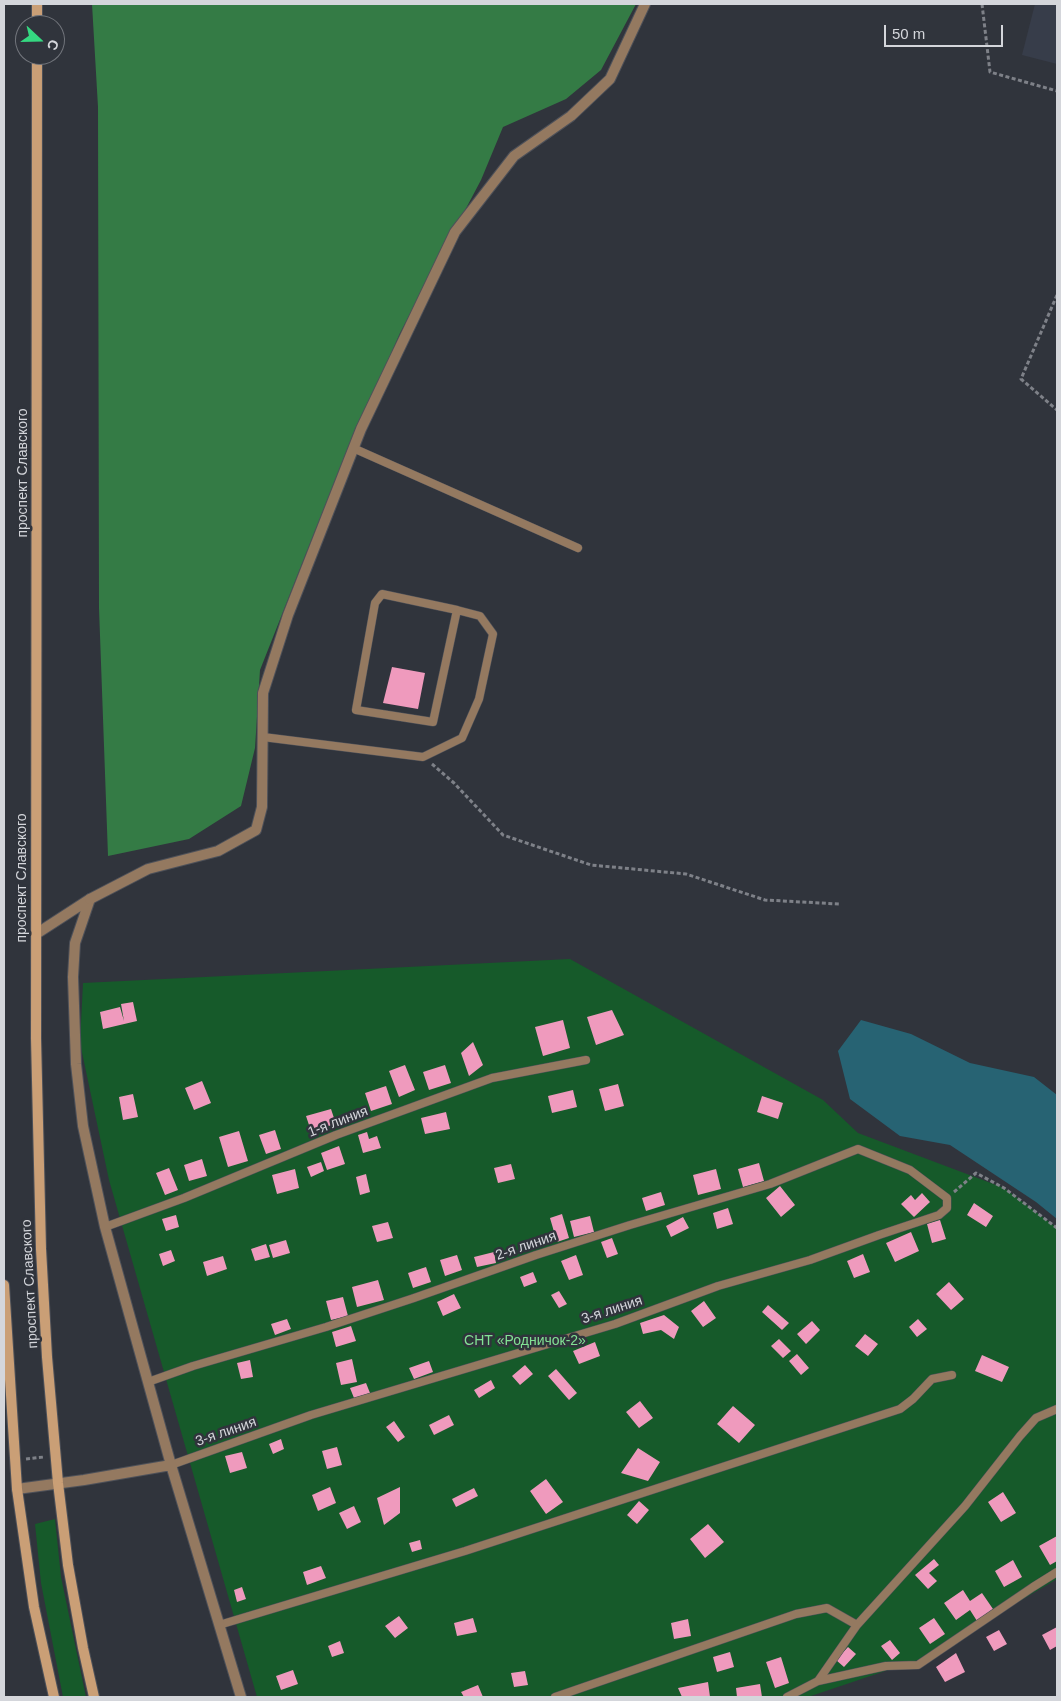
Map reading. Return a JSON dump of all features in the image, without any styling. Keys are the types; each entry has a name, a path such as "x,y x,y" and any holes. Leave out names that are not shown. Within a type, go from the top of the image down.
{"main road":[{"name":"проспект Славского","path":"37,65 36,1038 41,1249 58,1483 68,1565 94,1697"},
{"name":"проспект Славского","path":"4,1285 17,1489 34,1607 54,1697"}],"street":[{"path":"36,934 90,899 148,869 218,851 256,830 262,808 263,693 288,616 361,429 455,232 514,156 571,116 610,78 645,4"},
{"path":"90,899 75,943 73,977 76,1064 83,1126 105,1227 171,1465 241,1697"},
{"path":"17,1489 171,1465"}],"lane":[{"path":"353,448 578,548"},
{"path":"263,737 423,757 462,738 480,699 493,634 480,616 457,610 382,594 375,603 356,710 433,722 457,610"},
{"name":"1-я линия","path":"105,1227 184,1198 336,1135 492,1078 586,1060"},
{"name":"2-я линия","path":"148,1382 193,1366 326,1327 545,1252 770,1184 858,1149 910,1170 947,1198"},
{"name":"3-я линия","path":"171,1465 311,1415 615,1324 718,1286 810,1260 879,1234 938,1215 947,1208 947,1198"},
{"path":"219,1625 483,1545 900,1409 913,1399 932,1379 952,1375"},
{"path":"818,1681 857,1625 965,1506 1020,1436 1036,1418 1057,1408"},
{"path":"787,1697 818,1681 886,1666 918,1666 1057,1572"},
{"path":"555,1697 796,1614 827,1608 857,1625"}],"path":[{"path":"982,4 990,72 1057,91"},
{"path":"1057,295 1021,379 1057,410"},
{"path":"423,757 454,783 503,835 591,865 686,874 764,900 839,904"},
{"path":"947,1198 976,1173 1004,1188 1057,1228"},
{"path":"15,1461 56,1455"}],"shaded area":[{"path":"1035,4 1057,4 1057,64 1022,55"}],"green space":[{"path":"92,4 636,4 601,70 566,99 503,127 481,180 400,333 315,531 260,670 255,748 241,806 189,839 108,856 99,608 98,107"},
{"name":"СНТ «Родничок-2»","path":"570,959 823,1100 858,1133 1004,1188 1057,1228 1057,1579 924,1658 808,1697 257,1697 109,1180 80,1043 83,983"},
{"path":"55,1519 61,1577 86,1697 63,1697 41,1583 35,1524"}],"water":[{"path":"861,1020 911,1034 970,1063 1034,1077 1057,1095 1057,1219 1036,1202 950,1145 900,1136 850,1099 838,1051"}],"building":[{"path":"392,667 425,673 418,709 383,703"},
{"path":"133,1002 137,1021 103,1029 100,1012 120,1007 124,1021 121,1004"},
{"path":"612,1010 624,1035 596,1045 587,1017"},
{"path":"563,1020 570,1048 543,1056 535,1027"},
{"path":"473,1042 483,1065 469,1076 461,1053"},
{"path":"405,1065 415,1090 399,1097 389,1071"},
{"path":"445,1065 451,1083 429,1090 423,1072"},
{"path":"202,1081 211,1103 194,1110 185,1088"},
{"path":"618,1084 624,1106 605,1111 599,1089"},
{"path":"386,1086 392,1104 371,1111 365,1093"},
{"path":"573,1090 577,1107 552,1113 548,1096"},
{"path":"133,1094 138,1117 123,1120 119,1097"},
{"path":"762,1096 783,1103 778,1119 757,1112"},
{"path":"331,1109 336,1124 311,1131 306,1116"},
{"path":"446,1112 450,1129 425,1134 421,1118"},
{"path":"275,1130 281,1149 266,1154 259,1135"},
{"path":"239,1131 248,1161 228,1167 219,1137"},
{"path":"367,1132 369,1139 377,1136 381,1148 363,1153 358,1135"},
{"path":"339,1146 345,1164 327,1170 321,1153"},
{"path":"202,1159 207,1176 189,1181 184,1165"},
{"path":"321,1162 324,1171 311,1177 307,1167"},
{"path":"759,1163 764,1181 743,1187 738,1169"},
{"path":"511,1164 515,1179 498,1183 494,1168"},
{"path":"169,1168 178,1190 165,1195 156,1173"},
{"path":"295,1169 299,1188 277,1194 272,1175"},
{"path":"716,1169 721,1189 698,1195 693,1175"},
{"path":"366,1174 370,1192 360,1195 356,1177"},
{"path":"780,1186 795,1205 781,1217 766,1198"},
{"path":"661,1192 665,1205 646,1211 642,1198"},
{"path":"922,1193 930,1202 914,1217 901,1204 911,1195 915,1200"},
{"path":"974,1203 993,1216 986,1227 967,1215"},
{"path":"728,1208 733,1224 717,1229 713,1213"},
{"path":"562,1214 569,1238 557,1242 550,1218"},
{"path":"176,1215 179,1227 166,1231 162,1219"},
{"path":"590,1216 594,1232 574,1237 570,1221"},
{"path":"683,1217 689,1228 671,1237 666,1226"},
{"path":"940,1220 946,1239 932,1243 927,1224"},
{"path":"388,1222 393,1238 377,1242 372,1226"},
{"path":"911,1232 919,1251 895,1262 886,1243"},
{"path":"612,1238 618,1254 607,1258 601,1242"},
{"path":"286,1240 290,1253 273,1258 269,1245"},
{"path":"266,1244 270,1257 255,1261 251,1249"},
{"path":"171,1250 175,1261 163,1266 159,1254"},
{"path":"494,1252 496,1263 477,1267 474,1257"},
{"path":"863,1254 870,1272 854,1278 847,1261"},
{"path":"457,1255 462,1270 445,1276 440,1260"},
{"path":"576,1255 583,1275 569,1280 561,1261"},
{"path":"223,1256 227,1269 207,1276 203,1262"},
{"path":"426,1267 431,1282 413,1288 408,1273"},
{"path":"533,1272 537,1282 524,1287 520,1277"},
{"path":"378,1280 384,1300 357,1307 352,1287"},
{"path":"949,1282 964,1299 951,1310 936,1294"},
{"path":"559,1291 567,1304 559,1308 551,1295"},
{"path":"454,1294 461,1308 443,1316 437,1302"},
{"path":"343,1297 348,1316 331,1320 326,1301"},
{"path":"704,1301 716,1318 703,1327 691,1311"},
{"path":"768,1305 789,1323 782,1330 762,1312"},
{"path":"664,1315 679,1327 674,1339 661,1330 643,1334 640,1323"},
{"path":"287,1319 291,1329 275,1335 271,1324"},
{"path":"918,1319 927,1329 917,1337 909,1327"},
{"path":"812,1321 820,1330 806,1344 797,1334"},
{"path":"351,1326 356,1341 336,1347 332,1332"},
{"path":"865,1334 878,1344 868,1356 855,1346"},
{"path":"779,1339 791,1351 783,1358 771,1346"},
{"path":"595,1342 600,1356 579,1364 573,1351"},
{"path":"797,1354 809,1368 801,1375 789,1361"},
{"path":"982,1355 1009,1367 1002,1382 975,1371"},
{"path":"352,1359 357,1382 341,1385 336,1363"},
{"path":"250,1360 253,1377 241,1379 237,1363"},
{"path":"429,1361 433,1372 414,1379 409,1368"},
{"path":"525,1365 533,1374 520,1385 512,1376"},
{"path":"556,1369 577,1393 569,1400 548,1376"},
{"path":"491,1380 495,1388 479,1398 474,1390"},
{"path":"366,1383 370,1393 354,1398 350,1388"},
{"path":"640,1401 653,1418 639,1428 626,1412"},
{"path":"733,1406 755,1425 739,1443 717,1424"},
{"path":"449,1415 454,1425 434,1435 429,1425"},
{"path":"394,1421 405,1437 398,1442 386,1427"},
{"path":"281,1439 284,1449 273,1454 269,1444"},
{"path":"337,1447 342,1465 327,1469 322,1451"},
{"path":"638,1448 660,1462 648,1481 621,1473"},
{"path":"242,1452 247,1468 230,1473 225,1456"},
{"path":"546,1479 563,1502 546,1514 530,1491"},
{"path":"330,1487 336,1503 318,1511 312,1495"},
{"path":"400,1487 400,1513 384,1525 377,1498"},
{"path":"474,1488 478,1496 456,1507 452,1499"},
{"path":"1003,1492 1016,1513 1001,1522 988,1502"},
{"path":"639,1501 649,1510 637,1524 627,1515"},
{"path":"354,1506 361,1522 347,1529 339,1513"},
{"path":"708,1524 724,1542 705,1558 690,1539"},
{"path":"1057,1536 1057,1561 1050,1565 1039,1546"},
{"path":"420,1540 422,1549 412,1552 409,1543"},
{"path":"934,1559 939,1565 929,1573 937,1581 928,1589 915,1575"},
{"path":"1013,1560 1022,1577 1004,1587 995,1571"},
{"path":"321,1566 326,1578 307,1585 303,1572"},
{"path":"242,1587 246,1599 237,1602 234,1590"},
{"path":"963,1590 970,1601 982,1593 993,1609 977,1621 970,1610 956,1620 944,1603"},
{"path":"399,1616 408,1628 395,1638 385,1626"},
{"path":"473,1618 477,1632 457,1636 454,1623"},
{"path":"934,1618 945,1634 930,1644 919,1628"},
{"path":"688,1619 691,1636 674,1639 671,1623"},
{"path":"1057,1627 1057,1646 1050,1650 1042,1635"},
{"path":"999,1630 1007,1644 994,1651 986,1637"},
{"path":"890,1640 900,1653 892,1660 881,1646"},
{"path":"340,1641 344,1653 332,1657 328,1646"},
{"path":"848,1647 856,1654 844,1667 836,1660"},
{"path":"730,1652 734,1667 717,1672 713,1657"},
{"path":"956,1653 965,1672 945,1682 936,1667"},
{"path":"781,1657 789,1683 775,1688 766,1662"},
{"path":"293,1670 298,1684 281,1690 276,1676"},
{"path":"525,1671 528,1685 514,1687 511,1673"},
{"path":"708,1682 710,1697 682,1697 678,1688"},
{"path":"760,1684 762,1697 737,1697 736,1688"},
{"path":"478,1685 483,1697 464,1697 461,1692"}]}
